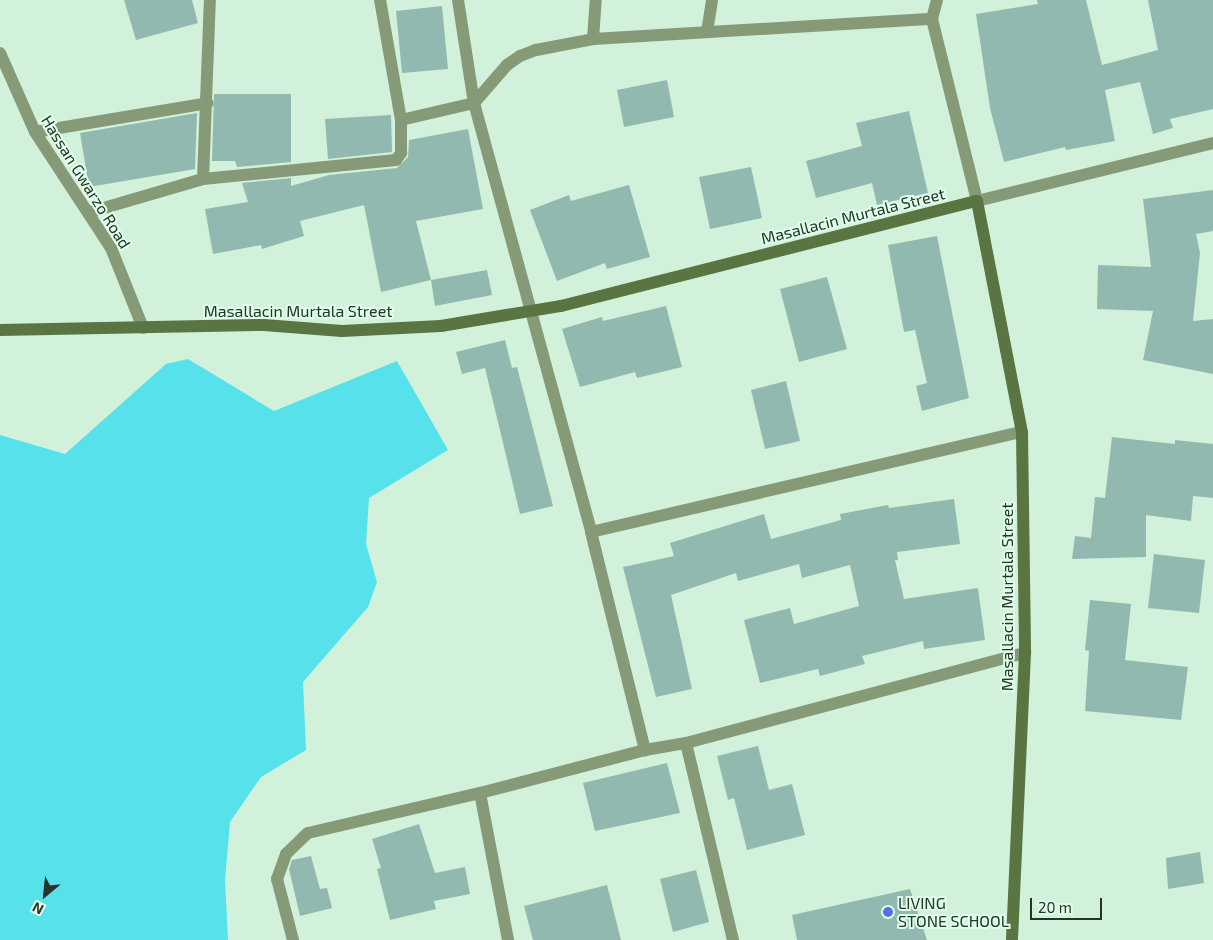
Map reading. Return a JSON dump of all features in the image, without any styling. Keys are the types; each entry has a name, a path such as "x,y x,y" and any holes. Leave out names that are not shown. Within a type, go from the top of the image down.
{"street":[{"path":"203,179 208,103 210,0"},
{"path":"90,212 203,179 396,160 401,152 401,120 380,0"},
{"path":"458,0 474,102 591,532 645,750"},
{"path":"593,39 596,0"},
{"path":"708,32 712,0"},
{"path":"938,0 932,19 977,201 1213,143"},
{"path":"401,120 474,102 507,65 520,56 536,50 593,39 932,19"},
{"name":"Hassan Gwarzo Road","path":"0,53 34,132 90,212 111,248 144,328"},
{"path":"34,132 208,103"},
{"name":"Masallacin Murtala Street","path":"0,330 264,325 342,331 441,326 532,310 977,201 1022,432 1025,653 1012,940"},
{"path":"591,532 1022,432"},
{"path":"293,940 277,879 286,854 308,834 480,793 645,750 686,743 1025,653"},
{"path":"686,743 733,940"},
{"path":"480,793 508,940"}],"water":[{"path":"188,359 274,411 397,361 448,450 369,498 366,544 377,582 368,607 303,682 306,750 261,777 230,822 225,880 228,940 0,940 0,435 65,454 166,364"}],"building":[{"path":"124,0 192,0 198,23 136,40"},
{"path":"1037,0 1086,0 1102,65 1158,50 1148,0 1213,0 1213,109 1170,119 1173,128 1153,134 1140,82 1105,90 1115,141 1066,150 1065,147 1004,162 990,108 976,14 1038,4"},
{"path":"442,6 448,69 402,73 396,11"},
{"path":"667,80 674,117 624,127 617,90"},
{"path":"214,94 291,94 291,162 237,167 235,161 212,161"},
{"path":"909,111 928,193 877,205 872,183 816,198 806,161 862,146 856,123"},
{"path":"197,113 195,169 89,187 80,133"},
{"path":"391,115 392,152 328,159 325,119"},
{"path":"468,129 483,209 416,221 431,280 381,292 364,205 300,221 304,236 262,249 261,245 213,254 205,209 248,202 242,183 291,178 291,186 329,175 397,168 408,157 409,140"},
{"path":"751,167 762,218 710,229 699,177"},
{"path":"629,185 650,257 607,269 605,263 557,281 530,210 569,195 571,201"},
{"path":"1213,190 1213,231 1196,234 1200,253 1193,321 1213,319 1213,374 1143,360 1153,311 1097,309 1098,265 1151,267 1143,199"},
{"path":"937,236 969,398 922,411 916,386 927,383 915,330 904,332 888,245"},
{"path":"487,270 492,295 435,306 431,280"},
{"path":"827,277 847,349 799,362 780,289"},
{"path":"666,306 682,367 637,378 635,372 580,387 562,329 602,317 603,321"},
{"path":"505,340 512,368 517,367 553,506 520,514 485,368 462,374 456,352"},
{"path":"786,381 800,441 765,449 751,390"},
{"path":"1112,437 1175,444 1175,440 1213,444 1213,498 1193,496 1191,521 1146,515 1146,557 1072,559 1075,536 1091,538 1095,497 1105,498"},
{"path":"954,499 960,544 897,552 898,560 895,560 904,599 978,588 985,640 924,649 923,641 862,656 865,664 820,676 818,669 760,683 744,620 790,608 794,624 859,606 850,565 802,578 799,564 738,581 736,573 671,595 692,689 656,697 623,567 674,556 670,543 764,514 771,539 841,520 840,514 888,505 889,508"},
{"path":"1154,554 1205,560 1199,613 1148,608"},
{"path":"1090,600 1131,604 1125,660 1188,667 1181,720 1085,711 1089,651 1085,650"},
{"path":"758,746 769,790 792,784 805,835 747,850 734,798 728,800 717,756"},
{"path":"667,763 680,813 595,831 583,783"},
{"path":"419,824 435,873 465,867 470,894 434,901 436,909 390,920 377,869 381,868 372,839"},
{"path":"1200,852 1204,883 1168,889 1166,858"},
{"path":"311,856 320,889 327,888 332,908 300,916 289,869 292,860"},
{"path":"696,870 709,922 673,932 660,879"},
{"path":"607,885 621,940 533,940 524,906"},
{"path":"910,889 927,940 797,940 792,915"}],"place":[{"name":"LIVING STONE SCHOOL","path":"888,912"}]}
